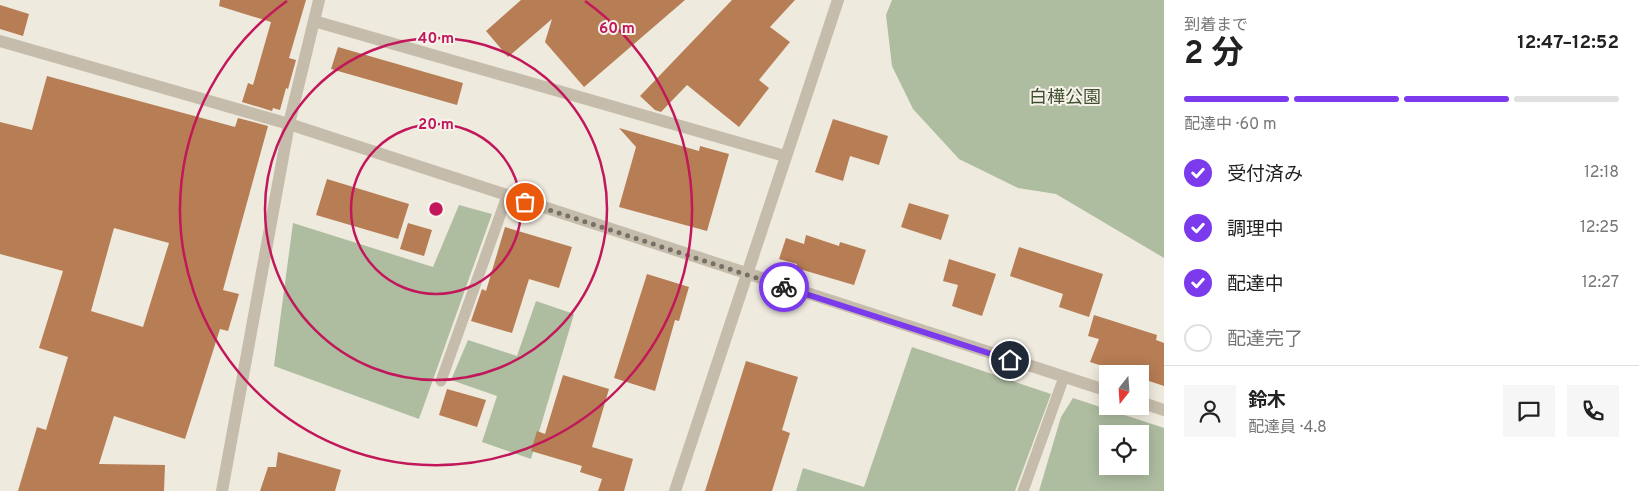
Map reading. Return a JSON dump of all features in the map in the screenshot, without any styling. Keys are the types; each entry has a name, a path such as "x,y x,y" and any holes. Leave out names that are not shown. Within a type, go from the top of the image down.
{"street":[{"path":"222,491 289,124 319,0"},
{"path":"675,491 838,0"},
{"path":"314,21 785,156"},
{"path":"0,41 289,124 1099,388"},
{"path":"1149,405 1164,410"}],"lane":[{"path":"441,381 506,196"},
{"path":"1023,491 1064,377"}],"green space":[{"name":"白樺公園","path":"892,0 1164,0 1164,258 1056,194 1018,188 959,159 913,109 892,66 886,15"},
{"path":"459,205 492,214 419,419 274,366 293,223 433,267"},
{"path":"536,301 574,314 531,459 482,442 497,396 451,380 468,340 517,356"},
{"path":"912,347 1051,394 1015,491 796,491 803,468 864,487"},
{"path":"1073,398 1099,407 1099,415 1125,415 1164,428 1164,491 1039,491 1061,417"}],"building":[{"path":"220,0 306,0 289,58 296,60 280,110 273,108 272,111 242,102 248,83 253,85 271,22 219,6"},
{"path":"521,0 685,0 584,87 545,42 552,19 508,57 486,31"},
{"path":"732,0 795,0 770,27 790,42 759,80 769,88 739,127 687,85 661,112 655,110 640,96"},
{"path":"0,5 29,14 23,36 0,29"},
{"path":"338,47 463,83 457,105 331,69"},
{"path":"47,76 235,127 238,118 268,126 223,290 239,294 228,331 220,329 185,439 114,416 99,464 165,465 164,491 18,491 37,427 46,430 68,357 39,348 63,271 0,254 0,122 32,130","holes":["114,228 169,243 143,327 91,311"]},
{"path":"833,119 888,136 879,165 850,156 843,181 815,172"},
{"path":"619,128 699,151 700,146 729,154 707,231 619,207 636,147"},
{"path":"327,179 409,204 398,239 316,215"},
{"path":"909,203 949,215 941,240 901,227"},
{"path":"408,223 432,230 424,256 400,249"},
{"path":"505,227 572,247 559,288 529,279 512,333 471,321 482,289 486,291"},
{"path":"806,235 839,246 840,242 866,250 854,285 796,268 797,264 779,259 786,238 804,244"},
{"path":"1019,247 1103,274 1089,317 1059,307 1063,294 1010,276"},
{"path":"949,259 996,274 982,316 952,306 958,285 943,281"},
{"path":"647,274 689,287 679,321 675,320 655,391 614,378"},
{"path":"1094,315 1157,335 1156,340 1164,343 1164,386 1149,381 1149,365 1099,365 1090,362 1099,339 1088,336"},
{"path":"746,361 798,377 782,430 790,433 772,491 705,491"},
{"path":"563,375 609,389 592,447 633,459 624,491 598,491 602,479 580,472 582,466 531,451 537,431 545,434"},
{"path":"447,389 486,400 477,427 439,415"},
{"path":"278,452 341,470 335,491 260,491 268,467 276,467"}],"way so far":[{"path":"525,202 784,287"}],"route":[{"path":"784,287 1010,360"}]}
